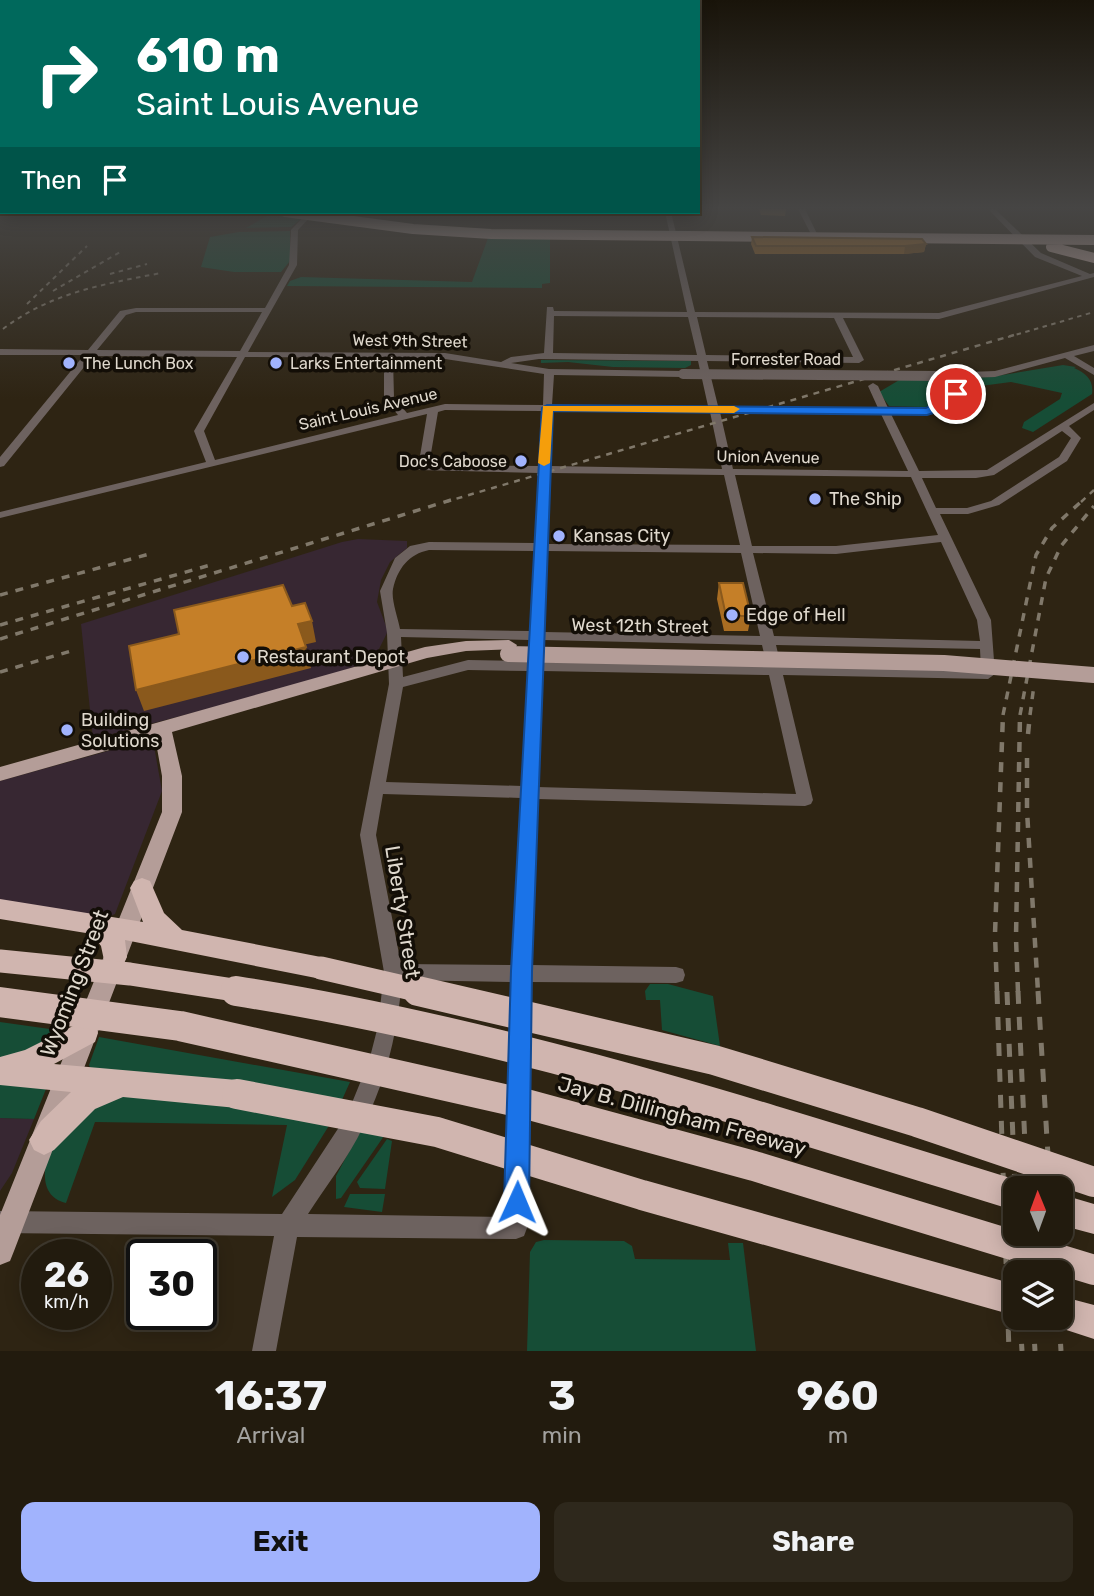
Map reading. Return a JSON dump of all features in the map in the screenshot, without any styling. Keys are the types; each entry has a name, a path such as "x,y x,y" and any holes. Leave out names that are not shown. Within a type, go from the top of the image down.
{"highway":[{"path":"142,888 154,919 176,939"},
{"path":"0,909 124,929 321,968 714,1060 917,1122 1094,1182"},
{"path":"99,925 114,943 114,957"},
{"name":"Jay B. Dillingham Freeway","path":"0,961 68,966 321,1005 609,1074 1003,1191"},
{"name":"Jay B. Dillingham Freeway","path":"0,1002 177,1025 448,1084 876,1199 1094,1270"},
{"path":"0,1071 30,1062 85,1033"},
{"path":"0,1071 237,1094 437,1132 642,1195 1003,1297"},
{"path":"44,1140 81,1102 105,1088 127,1084"},
{"path":"1073,1213 1094,1219"},
{"path":"1073,1316 1094,1322"}],"main road":[{"name":"West 12th Street","path":"0,775 163,731 397,662 465,654 508,650 939,653 1094,670"},
{"name":"Wyoming Street","path":"0,1251 5,1222 44,1140 124,929 172,812 172,776 163,731"}],"street":[{"path":"211,462 199,431 288,272"},
{"path":"375,788 805,800 682,272"},
{"path":"548,356 551,311 692,315 939,316 1091,275"},
{"path":"0,464 121,315 127,312 267,310"},
{"name":"West 9th Street","path":"0,352 459,356 503,364 524,357 548,356 859,359 837,315"},
{"path":"1068,356 1094,348"},
{"path":"388,356 389,398 404,416"},
{"path":"1068,356 1094,372"},
{"name":"Forrester Road","path":"503,364 549,372 940,376 995,374 1068,356"},
{"path":"5,1222 516,1228 521,971 549,372"},
{"path":"873,386 984,620 988,637 986,645"},
{"name":"Saint Louis Avenue","path":"0,515 433,410 933,410 956,394"},
{"name":"Union Avenue","path":"433,410 423,468 916,475 990,473 1094,406"},
{"path":"933,511 968,511 995,503 1063,459 1076,438 1063,426"},
{"path":"540,547 865,549 946,538"},
{"name":"Liberty Street","path":"264,1351 288,1225 355,1122 379,1060 388,1026 393,972 368,835 396,684 394,633 386,592 394,569 414,550 429,546 540,547"},
{"name":"West 12th Street","path":"394,633 536,651 774,671 988,674 986,645 767,642 536,651 396,684"},
{"path":"536,651 942,657 1094,670"},
{"path":"393,972 521,971 676,975"}],"shaded area":[{"path":"358,539 407,541 407,548 390,562 381,580 377,602 388,631 379,649 356,666 318,680 93,739 81,624"},
{"path":"148,742 154,746 162,791 115,914 108,917 0,903 0,781"},
{"path":"0,1118 34,1119 12,1173 0,1191"}],"green space":[{"path":"476,272 550,272 550,283 542,284 542,288 287,286 290,281 301,277 472,282"},
{"path":"541,360 691,361 691,365 685,368 613,367 568,362 541,363"},
{"path":"1063,365 1076,367 1074,368 1085,375 1092,385 1092,394 1033,432 1022,428 1024,422 1060,399 1062,393 1011,382 950,390 926,407 889,406 879,392 901,379 991,377"},
{"path":"650,984 668,984 713,996 720,1046 662,1030 660,1000 646,1000 645,991"},
{"path":"0,1022 64,1031 50,1044 0,1062"},
{"path":"99,1037 350,1082 341,1102 91,1070 89,1065"},
{"path":"0,1080 46,1089 34,1119 0,1118"},
{"path":"118,1095 225,1105 330,1124 295,1180 272,1197 287,1125 95,1122 66,1203 55,1198 48,1190 45,1168 59,1134 77,1117"},
{"path":"360,1131 384,1136 341,1198 336,1199 336,1176"},
{"path":"387,1139 392,1141 385,1189 360,1188 357,1182"},
{"path":"350,1194 385,1194 382,1212 344,1207"},
{"path":"624,1241 632,1246 635,1259 730,1260 728,1243 743,1243 756,1351 527,1351 530,1252 536,1242"}],"building":[{"path":"719,583 743,583 751,616 726,616"},
{"name":"Restaurant Depot","path":"283,585 292,606 305,603 312,621 298,624 306,647 136,690 129,646 179,634 174,610"}],"railway":[{"path":"27,304 60,272"},
{"path":"53,291 86,272"},
{"path":"110,274 117,272"},
{"path":"3,329 59,298 98,286 161,273"},
{"path":"1008,337 1094,312"},
{"path":"445,502 1014,335"},
{"path":"1081,502 1094,490"},
{"path":"0,639 451,500"},
{"path":"1003,715 1036,555 1052,528 1083,500"},
{"path":"1020,715 1046,578 1061,546 1094,506"},
{"path":"0,595 153,553"},
{"path":"0,625 214,564"},
{"path":"0,672 71,651"},
{"path":"1030,715 1034,685"},
{"path":"997,992 995,934 1003,714"},
{"path":"1018,992 1016,938 1020,714"},
{"path":"1028,734 1030,714"},
{"path":"1027,758 1027,811 1038,992"},
{"path":"997,991 1009,1351"},
{"path":"1018,991 1026,1176"},
{"path":"1038,991 1049,1176"},
{"path":"1007,992 1015,1176"},
{"path":"1018,1246 1018,1260"},
{"path":"1030,1246 1030,1260"},
{"path":"1054,1246 1055,1260"},
{"path":"1021,1330 1022,1351"},
{"path":"1034,1330 1035,1351"},
{"path":"1060,1330 1061,1351"}],"slow traffic":[{"path":"544,463 547,408 734,409"}],"place":[{"name":"The Lunch Box","path":"69,363"},
{"name":"Larks Entertainment","path":"276,363"},
{"name":"Doc's Caboose","path":"521,461"},
{"name":"The Ship","path":"815,499"},
{"name":"Kansas City","path":"559,536"},
{"name":"Edge of Hell","path":"732,615"},
{"name":"Restaurant Depot","path":"243,657"},
{"name":"Building Solutions","path":"67,730"}],"route":[{"path":"517,1202 521,971 547,408 927,411 939,407 956,394"}]}
